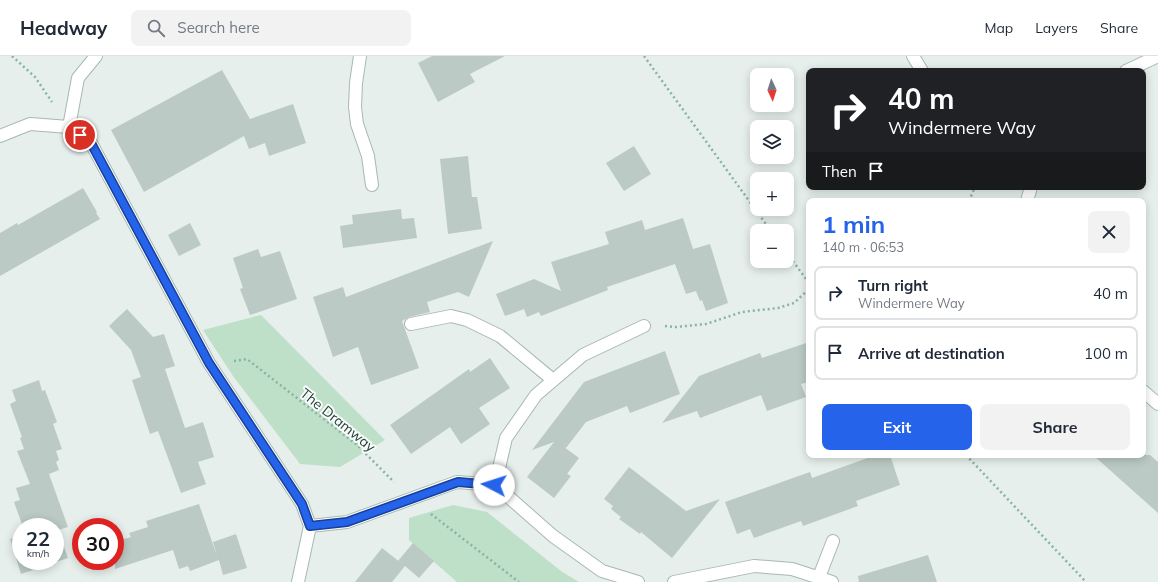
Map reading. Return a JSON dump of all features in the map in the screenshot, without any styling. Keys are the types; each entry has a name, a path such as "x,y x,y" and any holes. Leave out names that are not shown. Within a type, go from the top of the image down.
{"street":[{"path":"69,127 78,78 96,56"},
{"path":"360,56 356,83 355,107 357,124 368,156 372,186"},
{"path":"913,56 920,68"},
{"path":"1132,68 1158,56"},
{"path":"0,136 30,124 69,127 91,143 209,363 302,504 310,526 298,582"},
{"path":"411,324 451,316 468,320 500,336 553,380"},
{"path":"494,485 506,438 536,395 583,355 644,326"},
{"path":"1146,394 1158,404"},
{"path":"310,526 347,522 458,482 494,485 553,536 602,571 638,582"},
{"path":"819,577 833,541"},
{"path":"674,582 754,566 792,569 832,582"}],"path":[{"path":"12,56 35,78 69,127"},
{"path":"644,56 766,224"},
{"path":"794,263 806,279"},
{"path":"644,326 676,327 706,324 742,312 778,308 794,303 806,292"},
{"name":"The Dramway","path":"209,363 246,359 357,445 411,499 519,582"},
{"path":"969,458 1086,582"}],"green space":[{"path":"261,315 385,440 340,467 300,464 233,376 203,330"},
{"path":"453,505 487,512 561,571 579,582 457,582 409,540 409,518"}],"building":[{"path":"432,56 505,56 470,74 475,82 438,102 418,63"},
{"path":"222,70 250,119 293,104 306,143 269,156 265,143 249,149 244,136 144,192 111,130"},
{"path":"634,146 651,174 624,191 606,163"},
{"path":"468,156 472,197 477,197 482,229 448,234 440,159"},
{"path":"83,188 100,219 0,276 0,233 17,223 18,225"},
{"path":"401,209 402,219 414,218 417,238 343,248 340,226 353,224 352,215"},
{"path":"683,218 693,249 710,244 728,303 706,311 702,300 700,301 696,291 686,294 675,264 607,287 608,290 541,316 539,312 527,317 524,309 505,316 496,294 534,279 561,291 551,262 609,244 605,232 642,220 645,230"},
{"path":"190,223 201,245 179,256 168,235"},
{"path":"493,241 469,297 458,292 427,302 430,312 409,317 402,321 419,368 371,385 358,347 333,357 313,297 343,287 346,297"},
{"path":"258,249 261,257 280,251 297,299 250,315 240,289 243,288 233,258"},
{"path":"127,309 153,337 164,334 175,366 165,369 185,428 203,422 214,457 198,462 206,484 181,493 158,431 150,434 132,380 141,377 131,350 109,326"},
{"path":"806,343 806,383 801,384 806,397 767,411 761,395 700,418 697,411 662,423 699,376 760,353 762,358"},
{"path":"665,351 680,394 630,413 627,406 586,422 566,448 564,447 579,458 567,474 571,476 554,498 527,477 554,442 532,450 584,382"},
{"path":"490,358 510,388 479,408 490,424 461,444 450,427 411,454 390,425 469,369 470,372"},
{"path":"39,380 42,391 45,390 57,422 53,424 62,449 56,451 59,460 56,462 59,470 49,474 68,527 64,528 64,518 20,518 14,502 20,500 16,488 30,484 17,451 24,449 20,438 22,437 10,404 16,401 12,390"},
{"path":"1146,455 1150,455 1158,462 1158,513 1096,458 1146,458"},
{"path":"868,458 891,458 900,485 856,501 858,506 803,526 801,521 754,538 750,529 737,534 725,502 810,472 812,478"},
{"path":"629,467 686,511 720,499 672,558 641,532 640,534 619,519 621,517 611,509 613,506 604,499"},
{"path":"199,504 217,556 213,542 236,534 247,568 223,575 219,560 190,571 188,566 179,569 173,550 124,566 124,539 131,537 129,533 148,527 146,521"},
{"path":"413,543 434,561 419,578 405,566 392,582 355,582 382,548 398,561"},
{"path":"64,547 68,558 64,559"},
{"path":"928,555 937,582 859,582 858,576"},
{"path":"20,570 33,570 21,574"}],"route":[{"path":"80,135 91,143 209,363 302,504 310,526 347,522 458,482 494,485"}]}
